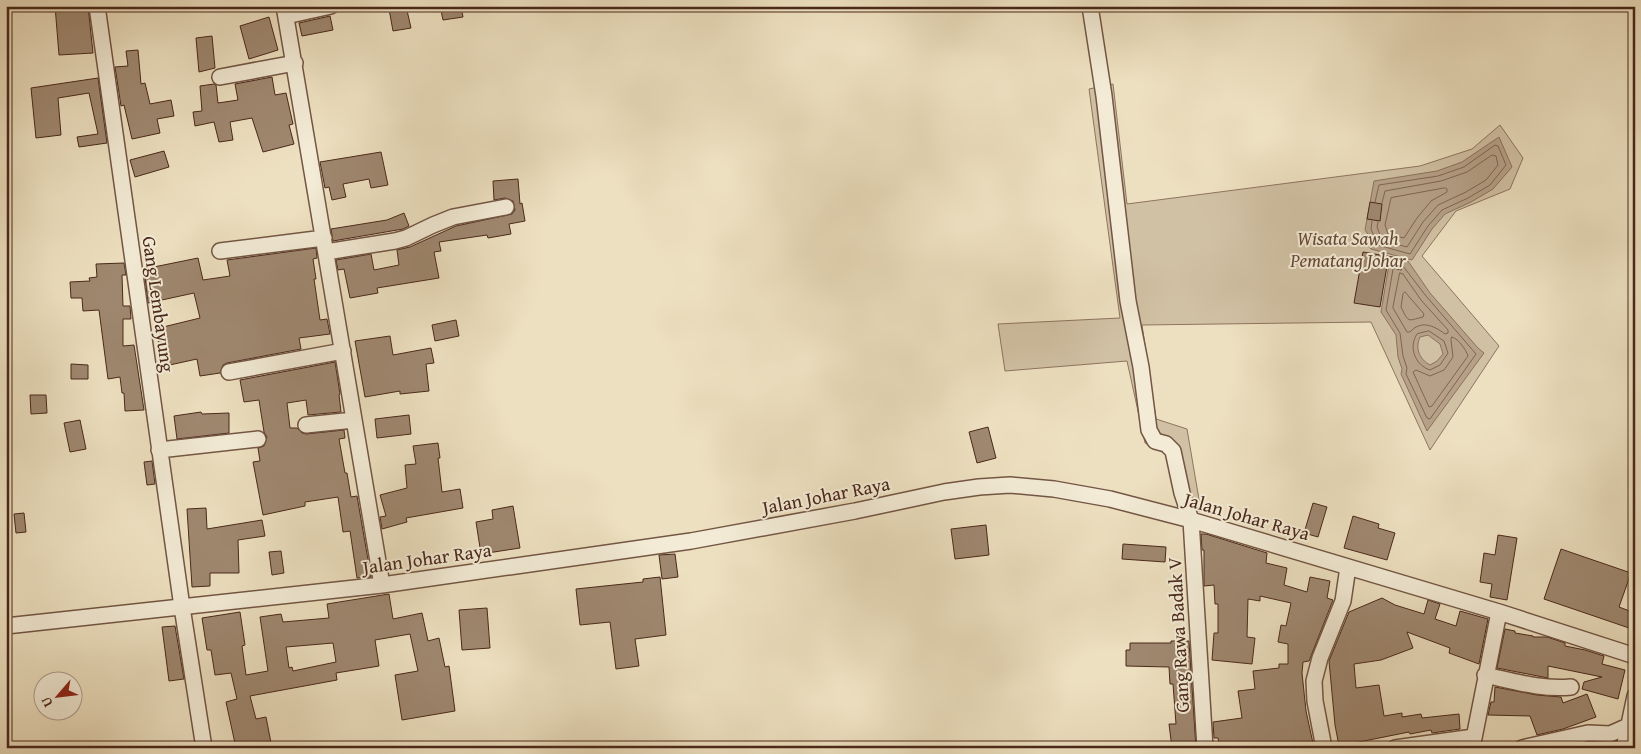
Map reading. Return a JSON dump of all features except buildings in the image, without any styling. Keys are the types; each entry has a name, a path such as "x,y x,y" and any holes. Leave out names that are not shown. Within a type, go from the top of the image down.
{"street":[{"name":"Gang Lembayung","path":"97,6 159,450 204,748"},
{"path":"331,6 285,11 382,586"},
{"name":"Gang Rawa Badak V","path":"1090,6 1104,101 1128,301 1141,367 1149,430 1155,441 1166,444 1173,450 1182,492 1191,520 1205,748"},
{"path":"220,77 295,63"},
{"path":"220,251 395,241 406,238 433,224 506,207"},
{"path":"229,372 343,351"},
{"path":"306,425 354,420"},
{"path":"159,450 258,439"},
{"name":"Jalan Johar Raya","path":"6,626 382,586 691,540 855,512 944,492 1010,485 1054,489 1110,499 1191,520 1499,612 1635,656"},
{"path":"1324,748 1315,701 1314,681 1320,658 1342,601 1348,567"},
{"path":"1395,748 1473,742 1499,612"},
{"path":"1485,675 1542,687 1571,687"},
{"path":"1624,748 1635,696"},
{"path":"1522,748 1588,733 1610,734 1628,726"}],"green space":[{"name":"Wisata Sawah Pematang Johar","path":"1113,84 1127,204 1420,166 1472,149 1500,125 1523,158 1510,189 1456,211 1422,256 1499,346 1430,450 1371,322 1142,325 1156,419 1187,429 1201,511 1180,510 1166,454 1145,443 1127,361 1005,371 998,324 1120,318 1089,89"}],"water":[{"path":"1499,137 1512,167 1493,189 1445,214 1432,229 1412,260 1370,248 1368,243 1370,237 1365,230 1374,181 1437,171 1462,162"},
{"path":"1390,258 1408,261 1430,293 1484,353 1427,431 1401,374 1402,369 1398,357 1396,335 1381,312","holes":["1428,335 1440,344 1443,354 1437,361 1430,365 1423,360 1418,349 1420,337"]}]}
